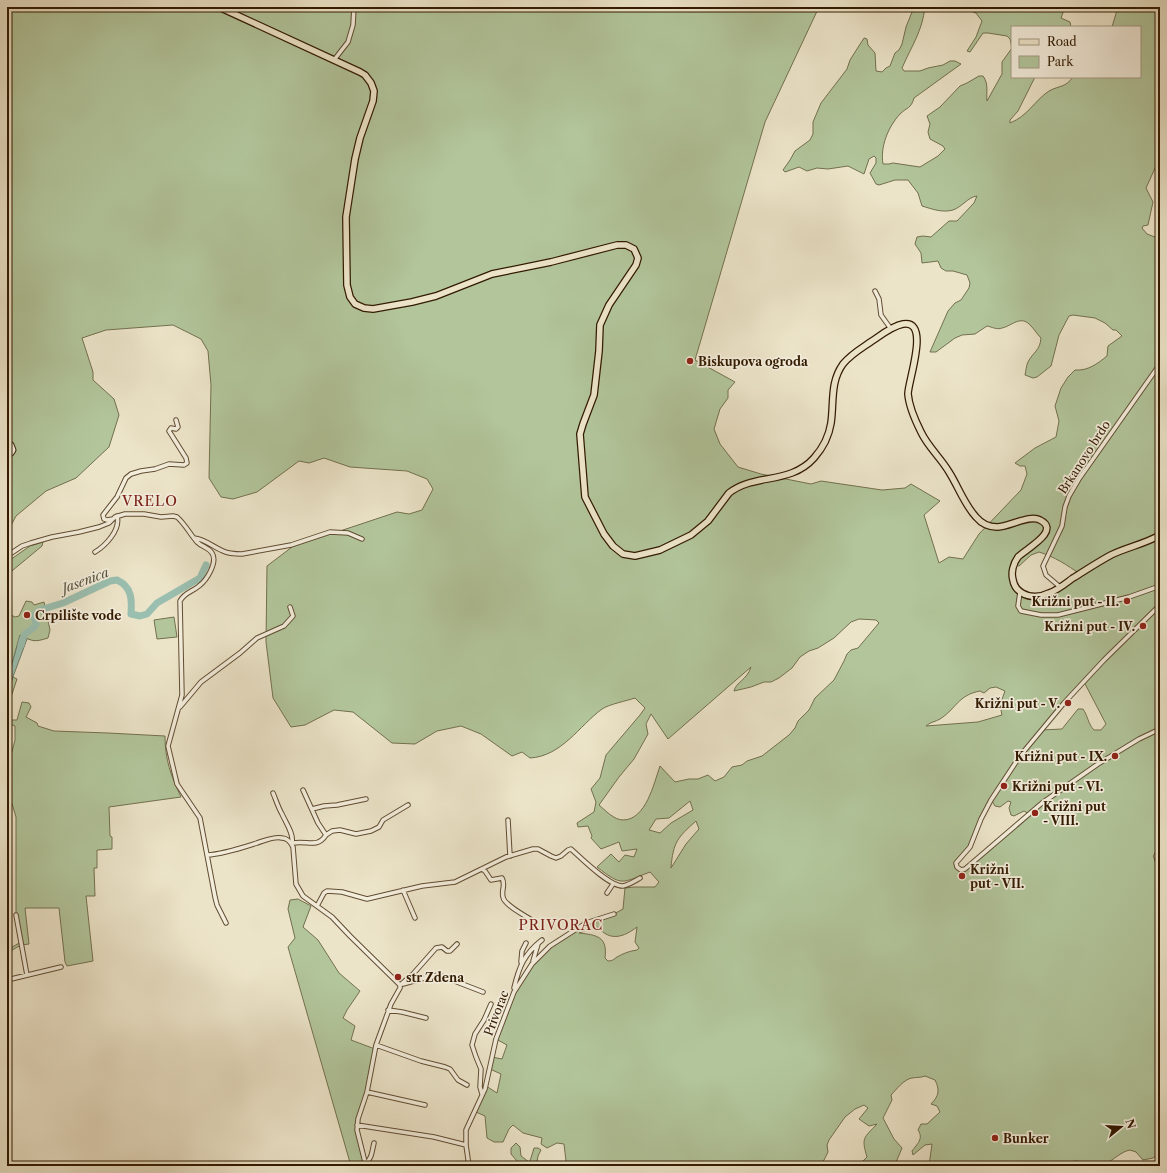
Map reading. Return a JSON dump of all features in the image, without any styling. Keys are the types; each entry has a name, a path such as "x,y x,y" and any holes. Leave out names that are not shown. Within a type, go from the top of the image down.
{"main road":[{"path":"219,7 365,75 371,83 374,91 373,101 356,153 346,217 348,285 350,297 357,305 364,308 373,309 418,301 436,296 488,275 551,262 617,244 630,246 636,251 638,258 636,265 609,305 600,325 599,351 594,395 582,424 580,434 585,496 610,543 615,549 623,554 640,556 678,543 703,526 733,490 746,484 787,476 809,463 822,446 829,433 834,386 840,369 853,355 891,329 906,323 916,328 918,343 908,390 911,408 924,439 949,472 976,517 983,523 996,527 1034,518 1044,523 1046,530 1043,537 1020,554 1014,563 1012,574 1016,589 1028,596 1041,596 1052,592 1114,554 1160,535"}],"street":[{"path":"334,60 348,42 353,25 354,7"},
{"path":"875,291 879,299 881,315 891,329"},
{"name":"Brkanovo brdo","path":"1060,587 1046,575 1043,566 1062,526 1066,502 1079,479 1160,364"},
{"path":"113,519 104,520 103,515 117,497 126,478 131,474 155,469 168,464 182,465 187,463 181,450 169,433 170,428 176,429 178,427 176,420"},
{"path":"7,443 13,448 11,453 7,456"},
{"path":"7,556 22,546 87,530 109,522 117,516 125,514 144,514 160,517 176,516 198,543 211,552 214,561 205,580 198,587 184,595 180,601 183,686 182,695 168,741 169,752 177,784 200,818 217,905 226,923"},
{"path":"95,552 105,546 110,540 117,526 117,516"},
{"path":"194,538 201,539 223,551 235,554 242,554 291,544 330,532 348,533 362,539"},
{"path":"1020,592 1018,606 1021,612 1052,615 1064,614 1128,597 1160,586"},
{"path":"1160,605 1104,660 1064,703 1017,761 991,800 981,820 973,842 967,852 956,862 956,867 961,870 964,869 1042,803 1139,739 1160,729"},
{"path":"178,709 201,682 240,653 257,638 284,626 293,616 290,607"},
{"path":"303,790 318,823 326,835"},
{"path":"273,793 288,825 294,852 297,888 307,900 332,916 350,936 400,985"},
{"path":"312,809 366,799"},
{"path":"207,855 277,838 285,839 292,843 317,843 321,842 326,835 332,831 340,830 356,834 371,831 379,827 383,820 408,805"},
{"path":"508,820 510,856"},
{"path":"1160,848 1156,856 1157,860 1160,861"},
{"path":"317,906 324,893 327,891 342,892 367,899 422,886 455,882 510,856 535,849 556,858 571,849 613,884 625,885 640,878"},
{"path":"482,869 491,880 500,878 503,879 502,895 504,901 533,921"},
{"path":"607,894 613,884"},
{"path":"403,890 415,918"},
{"name":"Privorac","path":"469,1166 466,1145 466,1130 482,1097 496,1038 514,992 532,964 550,946 593,920 614,914"},
{"path":"16,915 26,975"},
{"path":"521,963 542,940"},
{"path":"514,992 521,963 522,951 526,943"},
{"path":"532,964 538,943"},
{"path":"365,1165 358,1138 357,1125 367,1092 376,1046 388,1010 400,988 400,985 413,974 436,948 442,947 447,951 450,951 457,944"},
{"path":"7,980 61,967"},
{"path":"400,985 439,975 483,992"},
{"path":"482,1097 480,1086 482,1069 472,1045 475,1034 484,1020 491,1004"},
{"path":"388,1010 426,1018"},
{"path":"376,1046 450,1069 458,1080 467,1085"},
{"path":"367,1092 425,1104"},
{"path":"357,1125 434,1137 466,1145"},
{"path":"365,1165 368,1162 374,1143"}],"green space":[{"path":"7,7 819,7 765,122 695,360 735,382 728,390 728,398 720,409 714,429 720,444 738,467 761,474 811,484 821,481 882,490 905,488 911,484 940,501 924,515 939,563 949,557 963,559 979,534 1021,490 1027,474 1025,466 1020,466 1015,463 1035,448 1056,437 1059,421 1055,406 1061,388 1068,377 1075,370 1088,368 1107,356 1108,346 1122,336 1116,330 1113,330 1105,323 1095,318 1073,315 1069,316 1059,335 1051,366 1037,377 1033,378 1025,375 1026,367 1039,346 1041,338 1031,326 1024,321 1016,322 1000,329 987,326 975,334 962,335 955,338 936,352 930,352 948,311 955,303 961,300 969,288 970,283 967,275 953,271 946,271 941,268 938,261 922,263 921,253 915,244 917,237 931,237 949,221 957,221 974,203 977,196 971,198 956,209 949,211 937,210 922,206 918,193 908,180 895,180 879,185 876,184 870,173 876,163 876,158 874,156 869,159 864,174 848,166 828,169 817,168 807,171 799,167 785,172 783,170 795,151 810,140 813,134 813,122 821,103 847,69 850,60 864,38 867,39 868,45 875,53 876,71 882,72 890,66 895,53 899,50 902,44 906,27 914,7 925,7 924,16 922,24 902,68 904,71 920,71 943,65 950,61 955,61 961,64 914,98 910,106 896,119 884,144 882,158 883,164 893,163 920,167 938,156 945,149 943,146 930,139 928,132 930,124 927,116 940,107 960,86 979,76 983,76 986,82 987,101 1002,74 1002,62 1011,49 1011,78 1034,78 1018,111 1010,120 1010,123 1022,116 1049,91 1065,85 1072,78 1141,78 1141,26 1112,26 1118,7 1160,7 1160,142 1157,149 1156,166 1146,188 1153,202 1148,225 1143,226 1142,228 1147,234 1160,239 1160,1153 1153,1158 1143,1160 1136,1152 1130,1150 1123,1152 1101,1165 1074,1161 1068,1166 929,1166 932,1144 925,1145 913,1155 912,1151 920,1139 920,1133 918,1130 921,1124 927,1124 940,1112 937,1106 931,1104 938,1093 937,1084 935,1080 925,1076 906,1080 891,1095 892,1100 883,1118 894,1139 902,1148 897,1160 892,1166 856,1166 867,1157 864,1141 869,1132 877,1124 869,1126 859,1119 868,1108 864,1105 855,1109 845,1117 829,1140 827,1145 828,1152 819,1166 571,1166 566,1161 564,1144 557,1143 547,1148 541,1144 542,1138 523,1133 513,1125 509,1129 503,1142 494,1142 487,1138 485,1116 476,1112 486,1086 497,1093 501,1074 490,1069 492,1057 502,1059 507,1045 496,1039 514,992 544,951 580,927 623,909 625,888 655,887 659,882 650,872 627,881 612,878 597,867 611,854 619,862 625,855 634,857 637,849 622,851 619,842 601,849 591,838 592,836 588,826 578,827 577,823 594,812 596,802 591,789 600,778 606,755 645,708 635,698 605,707 561,746 552,752 530,758 522,752 512,756 481,734 461,726 437,731 415,744 392,743 353,712 334,710 305,725 291,727 273,698 266,642 267,566 292,547 397,512 409,514 422,510 433,489 427,479 407,471 350,467 324,458 309,463 299,461 257,492 233,499 221,497 209,478 211,385 208,351 201,339 173,325 106,330 82,338 93,372 93,380 114,399 119,415 109,447 76,478 46,491 16,516 7,533","holes":["1039,552 1045,554 1066,564 1080,574 1040,596 1020,592 1012,574 1014,565 1019,566 1031,555","859,619 876,620 879,623 858,648 851,650 847,654 834,680 815,698 809,710 798,721 795,728 789,735 762,756 747,761 742,765 732,767 724,777 715,781 708,775 698,779 675,782 660,766 648,799 638,814 631,818 620,820 599,805 634,759 648,734 646,724 651,714 668,739 751,667 747,675 737,685 734,691 764,682 771,682 779,678 792,668 800,657 834,638 851,622","1084,682 1106,724 1101,730 1094,730 1090,725 1083,709 1078,709 1062,729 1042,730","996,687 1005,691 1000,705 1002,715 978,722 926,726 940,719 967,696 980,691 984,693 990,688","690,801 693,810 671,823 660,833 649,830 656,819 669,818","992,801 995,806 1000,807 1008,801 1011,802 1009,808 1011,815 1014,816 1024,811 1029,814 961,870 956,863 973,842 981,820","696,821 699,829 686,844 671,868 675,846 685,831","598,927 607,935 617,936 627,933 637,927 635,942 639,948 608,961 605,958 605,945 600,938 579,933"]},
{"path":"959,7 1065,7 1061,18 1070,22 1071,26 1011,26 1011,44 1010,39 1007,36 983,33 970,52 967,51 976,37 982,21 976,13"},
{"path":"43,542 42,546 7,575 7,562 30,546"},
{"path":"26,601 32,602 34,605 44,602 50,630 48,638 34,641 20,635 7,682 7,613 15,617 19,616"},
{"path":"174,617 177,637 157,639 154,620"},
{"path":"13,677 17,679 11,697 11,706 7,712 7,693"},
{"path":"22,702 29,703 31,707 26,717 37,723 38,726 54,731 165,736 169,768 181,797 109,807 112,849 97,850 97,868 94,868 95,896 86,896 93,961 67,966 65,962 59,908 25,908 29,944 21,945 7,953 7,950 21,942 16,915 16,817 10,797 7,797 7,789 11,788 8,767 15,740 15,726 10,724 9,737 7,740 7,717 11,720 17,720"},
{"path":"298,899 311,906 303,927 318,940 339,973 360,991 343,1018 355,1026 351,1040 375,1049 357,1122 365,1166 351,1166 288,947 295,938 288,909 290,900"},
{"path":"516,1143 520,1147 521,1156 529,1162 534,1148 541,1150 537,1162 542,1166 519,1166 511,1154 511,1148"}],"shaded area":[{"path":"20,635 27,639 7,693 7,682"}],"waterway":[{"name":"Jasenica","path":"21,645 25,634 36,625 34,616 37,612 43,609 63,603 110,581 117,580 126,586 130,594 131,614 140,616 147,614 157,603 200,578 206,565"}],"place":[{"name":"Biskupova ogroda","path":"690,361"},
{"name":"Križni put - II.","path":"1127,601"},
{"name":"Crpilište vode","path":"27,615"},
{"name":"Križni put - IV.","path":"1143,626"},
{"name":"Križni put - V.","path":"1068,703"},
{"name":"Križni put - IX.","path":"1115,756"},
{"name":"Križni put - VI.","path":"1004,786"},
{"name":"Križni put - VIII.","path":"1035,813"},
{"name":"Križni put - VII.","path":"962,876"},
{"name":"str Zdena","path":"398,977"},
{"name":"Bunker","path":"995,1138"}],"district":[{"name":"VRELO","path":"150,501"},
{"name":"PRIVORAC","path":"561,925"}]}
